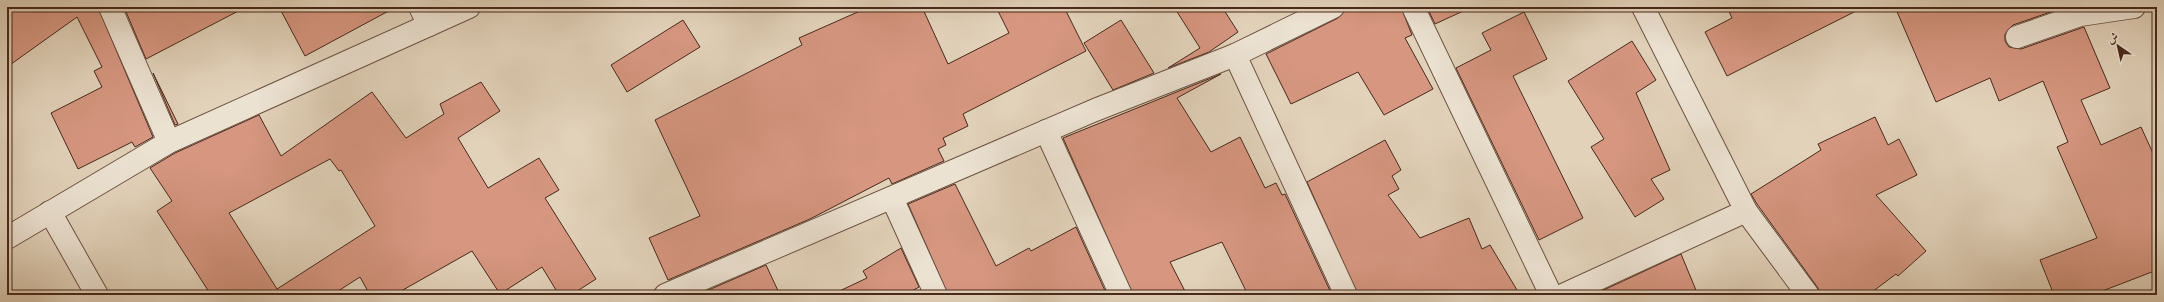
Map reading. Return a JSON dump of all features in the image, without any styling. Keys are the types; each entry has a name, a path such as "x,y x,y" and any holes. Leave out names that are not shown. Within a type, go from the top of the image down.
{"street":[{"path":"110,7 169,142"},
{"path":"7,238 169,142 424,16 469,7"},
{"path":"1413,7 1551,295"},
{"path":"1643,7 1746,211 1808,295"},
{"path":"2017,37 2080,15 2134,7"},
{"path":"665,295 709,287 892,198 1046,131 1235,55 1328,8"},
{"path":"1235,55 1346,295"},
{"path":"1046,131 1121,295"},
{"path":"892,198 936,295"},
{"path":"1563,295 1746,211"},
{"path":"50,212 97,295"}],"building":[{"path":"7,7 98,7 153,137 135,147 132,142 78,169 51,113 102,87 94,71 102,67 77,17 7,67"},
{"path":"124,7 246,7 146,59"},
{"path":"279,7 396,7 305,56"},
{"path":"869,7 922,7 948,64 1009,33 996,7 1064,7 1086,51 963,114 968,126 943,138 946,145 938,149 944,161 892,184 889,178 810,219 668,280 649,238 700,216 655,120 802,45 799,38"},
{"path":"1174,7 1222,7 1238,32 1209,52 1168,68 1200,48"},
{"path":"1353,7 1401,7 1412,35 1405,38 1433,89 1384,115 1358,72 1291,104 1266,54 1338,18 1345,9"},
{"path":"1427,7 1472,7 1435,24"},
{"path":"1727,7 1864,7 1727,76 1705,32 1732,18"},
{"path":"1895,7 2065,7 2013,25 2005,34 2005,41 2009,47 2021,49 2084,27 2110,88 2081,100 2101,145 2141,127 2157,162 2157,270 2092,295 2054,295 2040,260 2097,238 2057,147 2068,142 2043,81 1999,101 1990,78 1936,102"},
{"path":"1524,12 1547,59 1513,76 1583,218 1539,240 1456,68 1491,50 1482,33"},
{"path":"683,20 700,47 627,92 611,65"},
{"path":"1121,20 1154,73 1113,90 1084,43"},
{"path":"1632,41 1656,80 1636,93 1670,170 1651,179 1664,199 1635,217 1591,147 1604,139 1568,81"},
{"path":"153,73 178,124 175,125"},
{"path":"1221,74 1177,98 1211,152 1240,137 1265,188 1276,183 1282,195 1285,194 1332,295 1248,295 1222,242 1170,262 1187,295 1133,295 1063,138"},
{"path":"481,82 500,111 458,138 488,188 539,158 559,190 545,198 596,279 571,295 559,295 542,267 500,294 472,251 394,295 370,295 360,277 332,295 211,295 157,211 172,201 150,168 175,153 259,115 281,156 372,92 406,138 444,114 440,104","holes":["330,159 339,171 341,170 375,226 277,289 229,213"]},
{"path":"1875,117 1888,145 1899,139 1917,175 1876,195 1926,251 1898,276 1896,274 1868,295 1820,295 1818,288 1751,194 1821,150 1818,144"},
{"path":"1385,140 1401,170 1392,176 1399,189 1388,195 1420,238 1469,218 1482,249 1490,245 1520,295 1358,295 1307,182"},
{"path":"955,184 996,266 1029,248 1031,251 1076,227 1107,295 948,295 908,204"},
{"path":"901,248 919,287 905,295 831,295 867,278 863,271"},
{"path":"1681,254 1698,295 1593,295"},
{"path":"766,265 780,295 697,295"}]}
